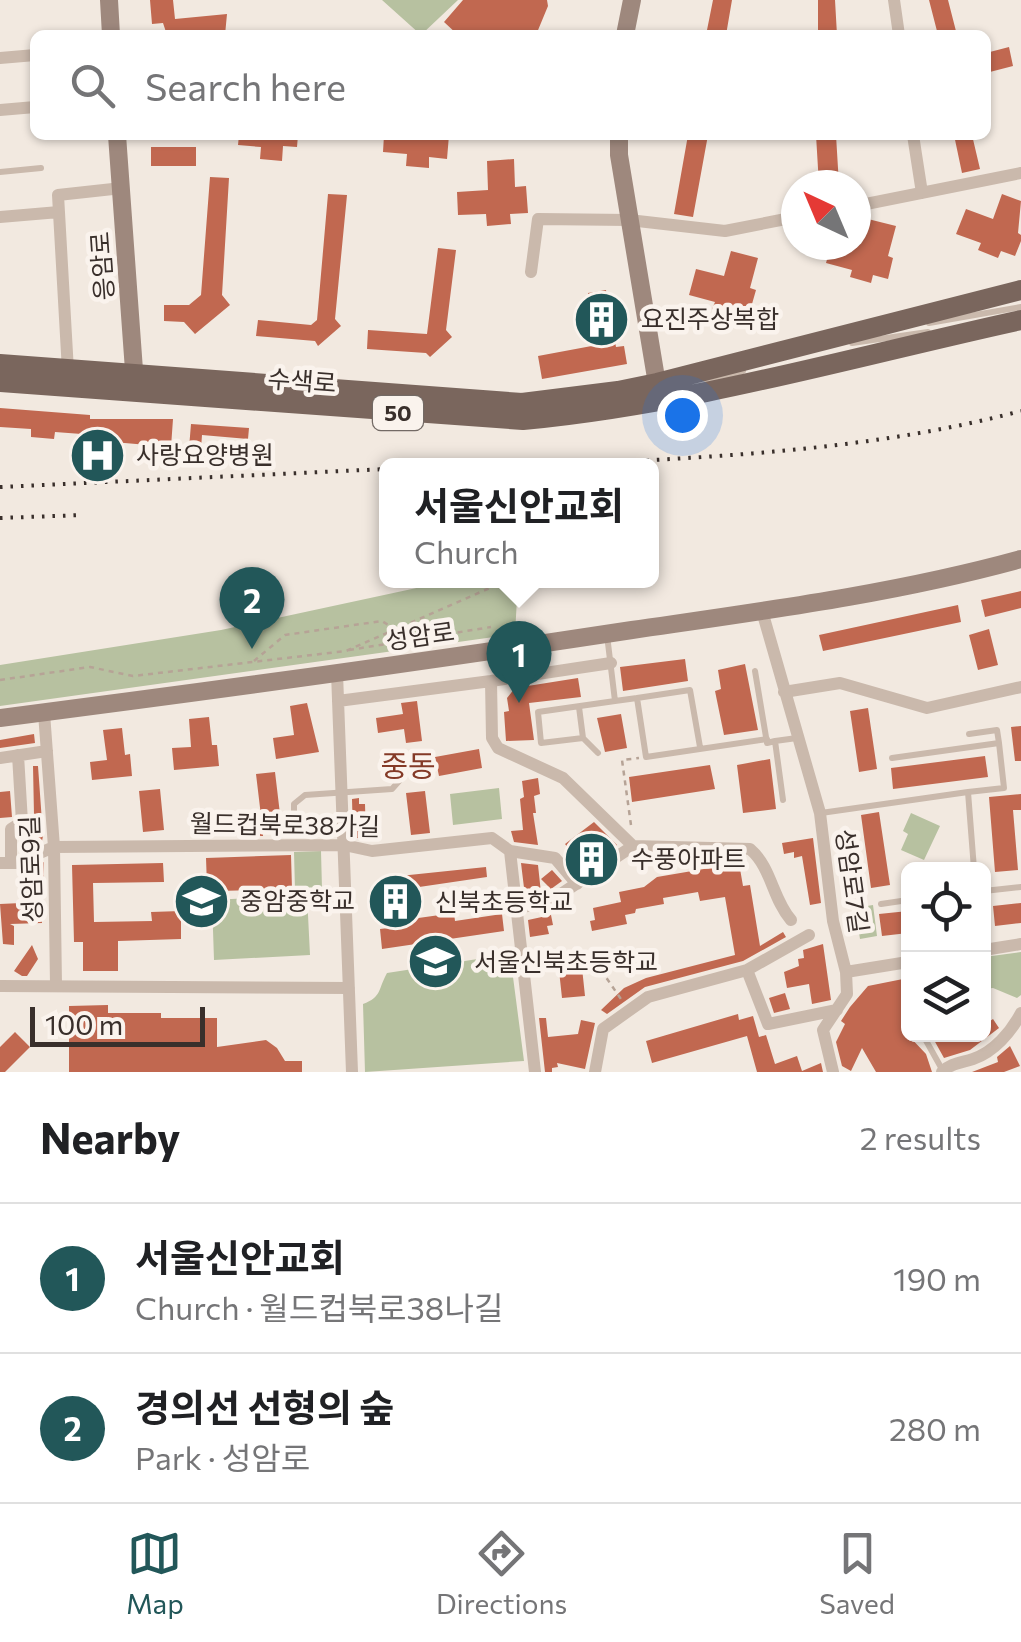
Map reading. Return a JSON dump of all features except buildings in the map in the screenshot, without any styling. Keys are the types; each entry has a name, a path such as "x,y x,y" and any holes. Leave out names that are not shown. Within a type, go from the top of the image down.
{"main road":[{"path":"109,0 112,30"},
{"path":"626,30 632,0"},
{"name":"응암로","path":"117,140 134,384"},
{"path":"620,140 658,392"},
{"name":"수색로","path":"0,382 134,384 524,420 658,392 902,320 1021,290"},
{"name":"수색로","path":"658,392 782,377 1021,320"},
{"name":"수색로","path":"5,366 68,371 134,384"},
{"name":"성암로","path":"0,718 762,611 956,577 1021,559"}],"street":[{"path":"894,0 898,30"},
{"path":"0,58 30,56"},
{"path":"0,110 30,107"},
{"path":"915,140 922,193"},
{"path":"871,203 1021,173"},
{"path":"68,371 58,195 122,188"},
{"path":"0,217 59,212"},
{"path":"531,272 538,219 629,220 724,232 781,221"},
{"name":"성암로7길","path":"762,611 820,813 833,921 846,972 847,994 823,1030 833,1072"},
{"path":"338,701 610,664"},
{"path":"337,672 352,1072"},
{"path":"492,681 492,738 498,748 563,778 634,846"},
{"path":"784,692 840,683 928,708 1021,687"},
{"name":"성암로9길","path":"44,712 54,846 56,985"},
{"path":"0,758 47,751"},
{"path":"18,755 22,822 11,829 6,863 54,846"},
{"name":"월드컵북로38가길","path":"54,846 344,845 372,852 492,838 510,852 555,858 576,884"},
{"path":"516,908 548,902 634,846 750,849 763,860 783,911 791,920"},
{"path":"510,852 535,1072"},
{"path":"595,1072 603,1029 648,997 747,970 809,935"},
{"path":"991,949 1021,944"},
{"path":"846,972 901,963"},
{"path":"747,970 768,1024 838,1010"},
{"path":"0,986 349,988"},
{"path":"943,1072 948,1066 980,1056 1014,1028 1021,1013"}],"lane":[{"path":"0,172 41,168"},
{"path":"902,320 951,321 1021,307"},
{"path":"607,634 616,701"},
{"path":"755,672 783,800"},
{"path":"583,738 542,743 538,712 690,690 700,747"},
{"path":"637,698 646,757 700,747 797,738"},
{"path":"579,707 583,738 598,754"},
{"path":"820,813 1004,788 996,730 969,734"},
{"path":"892,758 998,743"},
{"path":"294,817 294,804 305,795 392,789 400,780 401,769"},
{"path":"968,792 973,862"},
{"path":"991,890 1021,887"},
{"path":"881,904 901,901"},
{"path":"927,1042 943,1072"},
{"path":"980,1056 983,1072"}],"path":[{"path":"346,651 490,588"},
{"path":"252,662 285,635 382,622 394,629"},
{"path":"0,680 90,668 133,676 346,651 491,627"},
{"path":"630,820 622,760 646,757"},
{"path":"601,970 628,1010"}],"green space":[{"path":"382,0 458,0 426,30 415,30"},
{"path":"416,588 518,588 515,634 0,706 0,665 221,630"},
{"path":"499,788 502,819 453,825 450,794"},
{"path":"911,813 940,826 924,860 901,850 908,834 903,831"},
{"path":"321,851 322,889 295,890 294,852"},
{"path":"307,895 310,955 214,960 212,900"},
{"path":"873,905 877,936 860,939 855,908"},
{"path":"1021,952 1021,995 1017,998 991,988 991,956"},
{"path":"510,954 524,1061 365,1072 363,1004 377,995 387,973"}],"railway":[{"path":"659,459 839,445 1021,411"},
{"path":"0,487 379,469"},
{"path":"0,518 83,515"}],"place":[{"name":"요진주상복합","path":"602,319"},
{"name":"사랑요양병원","path":"97,455"},
{"name":"경의선 선형의 숲","path":"252,649"},
{"name":"서울신안교회","path":"519,703"},
{"name":"수풍아파트","path":"592,859"},
{"name":"중암중학교","path":"201,901"},
{"name":"신북초등학교","path":"396,902"},
{"name":"서울신북초등학교","path":"435,962"}],"district":[{"name":"중동","path":"408,767"}]}
